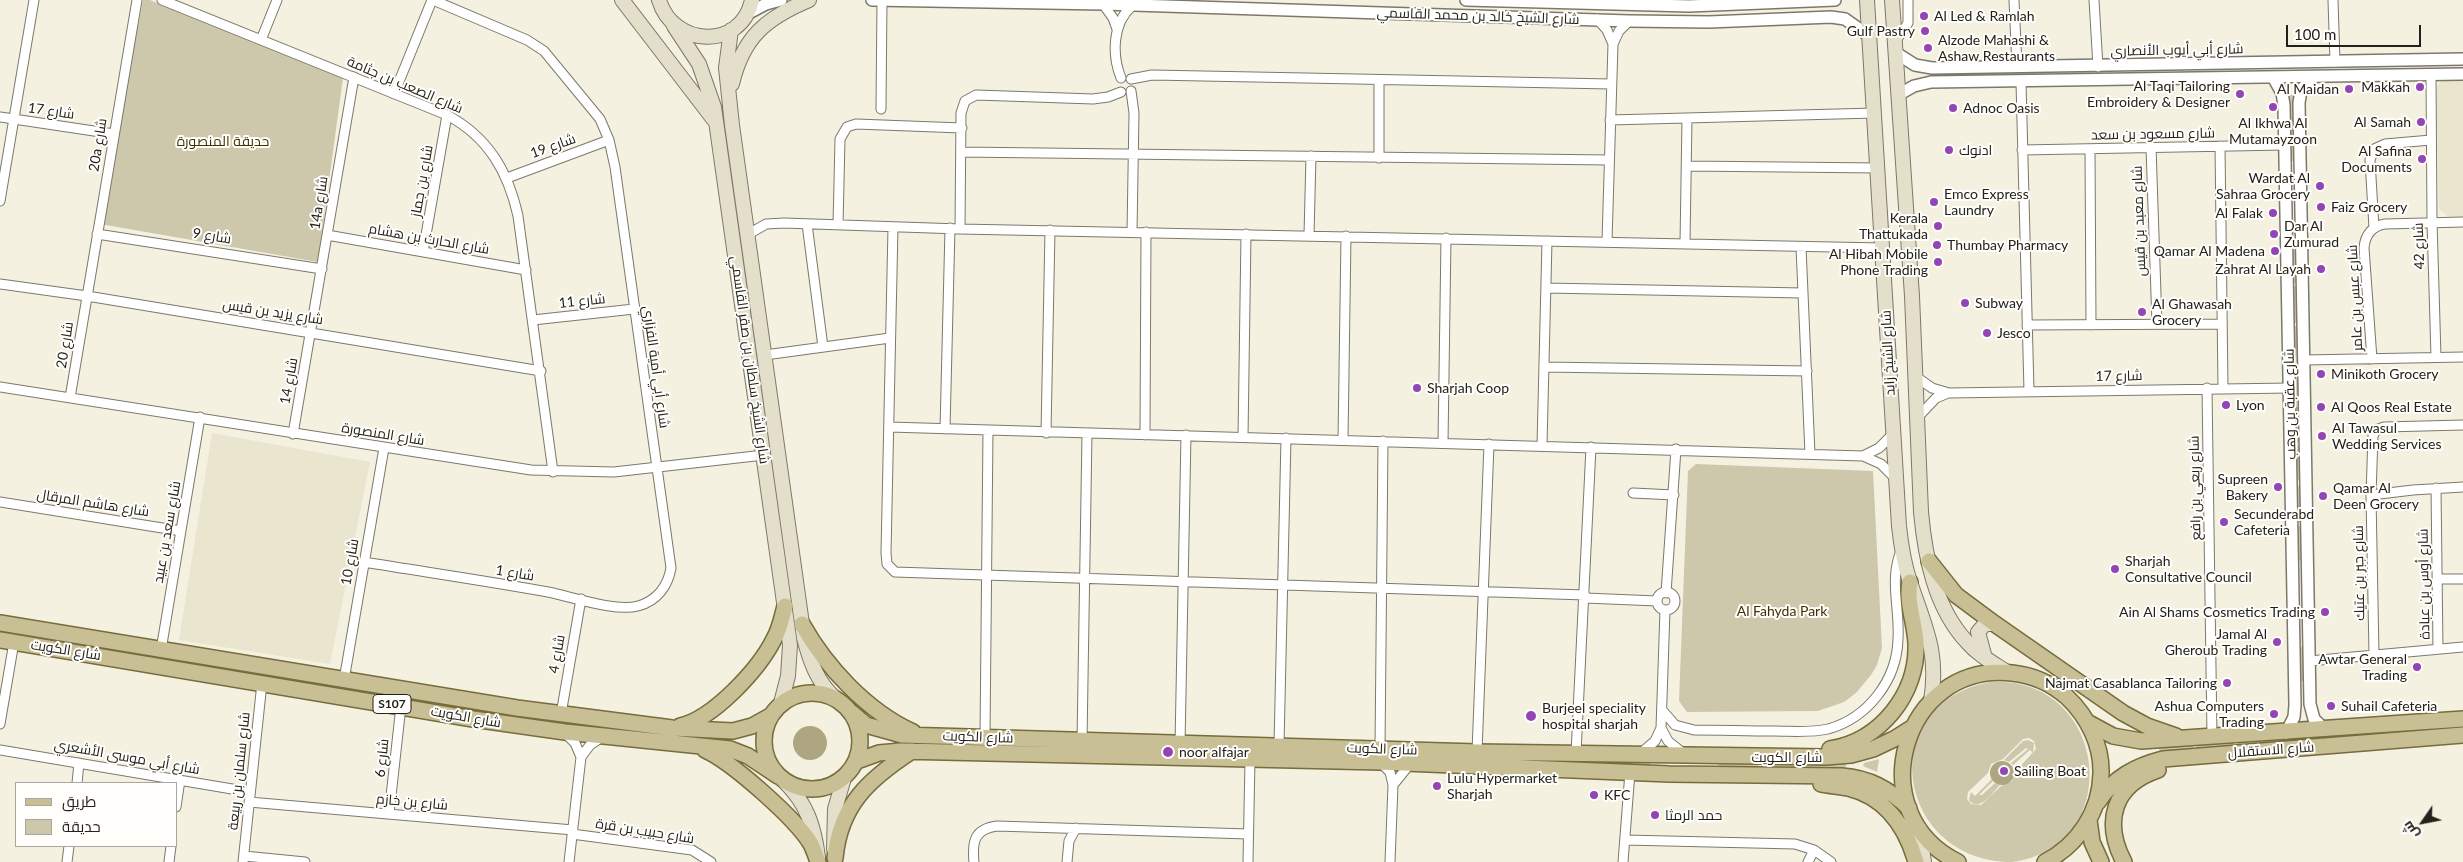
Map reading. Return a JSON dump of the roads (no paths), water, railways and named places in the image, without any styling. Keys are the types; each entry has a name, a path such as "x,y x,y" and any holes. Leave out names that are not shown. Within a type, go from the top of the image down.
{"main road":[{"path":"622,0 716,123"},
{"path":"674,26 684,32 708,37 731,30 747,14 752,0"},
{"path":"729,97 738,62 756,32 778,14 809,0"},
{"name":"شارع الشيخ زايد","path":"1867,0 1879,168 1881,248 1895,478 1902,549 1910,582 1932,642 1934,672 1931,701"},
{"name":"شارع الشيخ زايد","path":"1892,0 1912,296 1921,512 1929,561 1938,594 1950,619 1967,642 1986,659 2007,672"},
{"name":"شارع الشيخ سلطان بن صقر القاسمي","path":"657,3 699,64 708,85 716,123 785,606 790,661 781,704"},
{"name":"شارع الشيخ سلطان بن صقر القاسمي","path":"731,30 726,54 729,97 802,624 808,655 815,672 823,688 835,698"},
{"path":"1912,296 1922,278"},
{"path":"1929,561 1956,595 2123,713 2147,726 2187,739"},
{"path":"1797,757 1814,750 1847,745 1862,739 1878,728 1900,701 1910,680 1916,652 1916,635 1909,601 1910,582"},
{"path":"672,728 684,725 708,714 756,665 775,638 785,606"},
{"name":"شارع الكويت","path":"0,623 517,708 672,728 733,731 752,726 770,716"},
{"path":"802,624 812,642 845,681 884,715 921,735"},
{"path":"1986,659 1978,632 1982,625 1995,624"},
{"name":"شارع الكويت","path":"7,641 473,719 564,732 739,752 756,760 782,779"},
{"path":"1958,862 1939,850 1919,828 1908,808 1903,785 1904,749 1912,727 1931,701 1945,689 1970,677 1988,673 2007,672 2031,677 2053,687 2072,702 2087,722 2096,742 2101,763 2096,806 2089,820 2066,848 2045,862"},
{"path":"819,862 812,822 797,794 770,766 764,748 765,728 770,716 781,704 793,696 807,693 821,693 835,698 852,713 859,728 861,744 857,760 844,778 834,818 833,842 835,860"},
{"path":"473,719 488,715 520,718 522,714 517,708"},
{"name":"شارع الكويت","path":"852,713 866,726 884,731 921,735 1335,747 1410,764 1861,779 1887,790 1908,808"},
{"name":"شارع الاستقلال","path":"2087,722 2104,732 2132,740 2286,733 2463,719"},
{"name":"شارع الكويت","path":"857,760 879,753 912,751 1302,761 1477,752 1687,756 1840,756 1884,745 1912,727"},
{"name":"شارع الاستقلال","path":"2096,806 2114,782 2136,768 2163,759 2463,735"},
{"path":"692,746 704,749 726,761 782,812 804,834 819,862"},
{"path":"1302,761 1298,756 1300,753 1324,751 1335,747"},
{"path":"835,860 840,830 850,806 876,776 912,751"},
{"path":"1669,774 1681,769 1702,766 1706,762 1706,756"},
{"path":"2124,862 2113,826 2115,810 2124,791 2145,775 2199,756"},
{"path":"1798,776 1818,783 1859,791 1878,802 1900,824 1916,862"},
{"path":"782,779 800,788 815,790 831,786 844,778"},
{"path":"2089,820 2092,842 2101,862"},
{"path":"1919,828 1924,862"}],"street":[{"path":"0,201 34,0"},
{"name":"20a شارع","path":"87,296 137,0"},
{"name":"شارع الصعب بن جثامة","path":"162,0 447,115 467,127 483,141 497,158 507,178 518,216 541,372 553,472"},
{"path":"261,40 277,0"},
{"path":"394,94 433,0"},
{"name":"شارع أبي أمية الفزاري","path":"433,0 523,38 544,51 594,109 609,140 615,167 656,468 671,560 670,575 658,594"},
{"path":"747,14 766,4 781,0"},
{"name":"شارع الشيخ خالد بن محمد القاسمي","path":"872,0 1004,1 1629,21 1736,21 1831,17 1845,19 1869,36"},
{"path":"881,109 882,0"},
{"name":"شارع الشيخ خالد بن محمد القاسمي","path":"1466,0 1639,6 1800,3 1836,0"},
{"path":"1896,47 1908,23 1908,0"},
{"path":"2014,0 2017,67"},
{"path":"2094,0 2098,67"},
{"path":"2333,0 2335,62"},
{"path":"1103,4 1114,18 1118,29"},
{"path":"1736,21 1745,17 1762,15 1766,10 1763,4"},
{"path":"960,229 962,107 970,97 976,95 1094,99 1108,97 1121,92 1126,94 1131,91 1134,85 1126,79 1115,54 1121,19 1132,6"},
{"path":"1598,19 1607,30 1613,44"},
{"path":"1607,241 1613,44 1619,31 1629,21"},
{"name":"شارع أبي أيوب الأنصاري","path":"1896,47 1907,61 1924,67 1953,68 2098,67 2463,59"},
{"path":"1950,82 1950,74 1953,68"},
{"name":"شارع 42","path":"2431,74 2432,221 2436,357"},
{"name":"شارع أبي أيوب الأنصاري","path":"1898,95 1922,83 2463,74"},
{"path":"1121,92 1118,84 1126,79 1152,75 1611,84"},
{"name":"14a شارع","path":"311,332 354,77"},
{"name":"شارع عقبة بن وهب","path":"2273,77 2280,87 2283,99 2291,388 2296,705 2294,717 2286,733"},
{"name":"شارع عقبة بن وهب","path":"2314,77 2301,90 2299,103 2300,205 2310,709 2314,719 2324,730"},
{"path":"1379,80 1379,158"},
{"path":"2021,82 2029,391"},
{"path":"1131,91 1134,113 1132,232"},
{"path":"1610,120 1875,113"},
{"name":"شارع بن جماز","path":"423,252 447,115"},
{"name":"شارع 17","path":"0,117 114,134"},
{"path":"1685,243 1687,118"},
{"path":"838,225 840,138 847,127 856,124 962,128"},
{"name":"شارع 19","path":"507,178 609,140"},
{"name":"شارع عبس بن عامر","path":"2372,359 2364,248 2366,236 2374,228 2371,154 2374,149 2385,144 2431,140"},
{"name":"شارع مسعود بن سعد","path":"2022,150 2284,145"},
{"path":"2220,146 2223,388"},
{"name":"شارع معبد بن قيس","path":"2151,147 2156,324"},
{"path":"2090,148 2091,325"},
{"path":"961,152 1609,160"},
{"path":"1310,235 1311,156"},
{"path":"1686,166 1879,168"},
{"path":"2285,188 2293,190 2296,200 2300,205"},
{"path":"745,215 754,221 766,224 1881,248"},
{"path":"2374,228 2385,224 2432,221 2463,222"},
{"path":"747,235 766,224"},
{"path":"807,224 823,347"},
{"path":"893,227 886,553 890,569 900,573 1585,596 1657,601"},
{"path":"945,429 950,228"},
{"path":"1046,433 1050,230"},
{"path":"1145,435 1146,232"},
{"name":"شارع 9","path":"97,234 322,268"},
{"path":"1243,437 1246,234"},
{"name":"شارع الحارث بن هشام","path":"327,235 526,270"},
{"path":"1343,440 1346,236"},
{"path":"1443,443 1446,238"},
{"path":"1542,445 1547,241"},
{"path":"1801,247 1810,454"},
{"name":"شارع يزيد بن قيس","path":"0,284 311,332 541,372"},
{"path":"1546,288 1803,293"},
{"name":"شارع 20","path":"70,398 87,296"},
{"name":"شارع 11","path":"533,320 634,309"},
{"path":"2027,325 2222,324"},
{"name":"شارع 14","path":"293,434 311,332"},
{"path":"764,355 890,338"},
{"path":"2304,360 2463,357"},
{"path":"1544,367 1807,371"},
{"name":"شارع 17","path":"1915,376 1932,388 1949,393 2291,388"},
{"name":"شارع المنصورة","path":"0,386 511,468 553,472 600,472 656,468 764,455"},
{"name":"شارع ربعي بن رافع","path":"2207,388 2212,737"},
{"path":"1918,416 1936,398 1949,393"},
{"name":"شارع سعد بن عبيد","path":"161,650 200,418"},
{"name":"شارع جبر بن عتيك","path":"2374,655 2371,496 2372,439 2376,430 2384,427 2463,425"},
{"path":"889,427 1863,456 1881,464 1895,478"},
{"path":"984,737 988,430"},
{"path":"1082,741 1087,434"},
{"path":"1180,744 1186,435"},
{"path":"1863,456 1879,448 1892,435"},
{"path":"1279,745 1286,438"},
{"path":"1382,441 1380,756 1390,772 1393,785 1390,862"},
{"path":"1477,752 1490,444"},
{"path":"1576,753 1591,447"},
{"name":"شارع 10","path":"344,680 384,448"},
{"path":"1666,593 1676,450"},
{"path":"2371,496 2436,488 2463,487"},
{"name":"شارع أوس بن عبادة","path":"2436,488 2438,649"},
{"path":"1633,492 1674,495"},
{"name":"شارع هاشم المرقال","path":"0,502 181,531"},
{"path":"1662,710 1675,725 1694,730 1813,731 1836,726 1855,716 1879,694 1894,663 1898,628 1895,571 1902,549"},
{"name":"شارع 1","path":"364,562 619,607 632,608 644,604 658,594"},
{"path":"2437,579 2463,579"},
{"path":"1666,593 1672,595 1674,603 1671,608 1665,610 1660,608 1657,601 1661,594 1666,593"},
{"path":"2293,594 2299,600 2301,617 2305,620 2308,618"},
{"name":"شارع 4","path":"561,714 581,599"},
{"path":"1639,754 1655,741 1661,728 1665,610"},
{"path":"0,724 7,641"},
{"path":"2309,661 2463,647"},
{"name":"شارع سلمان بن ربيعة","path":"244,859 262,683"},
{"name":"شارع 6","path":"389,814 401,706"},
{"path":"1661,728 1674,747 1687,756"},
{"path":"564,732 575,743 581,757 569,862"},
{"path":"581,757 590,745 603,736"},
{"name":"شارع أبي موسى الأشعري","path":"0,750 250,792"},
{"path":"1248,862 1250,760"},
{"path":"77,782 79,763"},
{"path":"1393,785 1410,764"},
{"path":"1623,862 1630,772"},
{"path":"178,794 180,780"},
{"name":"شارع بن خازم","path":"249,802 573,832"},
{"path":"974,862 972,845 974,838 984,829 996,826 1248,834"},
{"path":"1067,862 1069,841 1076,828"},
{"name":"شارع حبيب بن قرة","path":"573,832 692,850 711,862"},
{"path":"1625,840 1796,844 1814,850 1831,862"},
{"path":"67,862 69,847"},
{"path":"169,862 172,847"},
{"path":"1808,862 1814,850"},
{"path":"244,859 305,862"}],"place":[{"name":"Al Led & Ramlah","path":"1924,16"},
{"name":"Gulf Pastry","path":"1925,31"},
{"name":"Alzode Mahashi & Ashaw Restaurants","path":"1928,48"},
{"name":"Makkah","path":"2420,87"},
{"name":"Al Maidan","path":"2349,89"},
{"name":"Al Taqi Tailoring Embroidery & Designer","path":"2240,94"},
{"name":"Al Ikhwa Al Mutamayzoon","path":"2273,107"},
{"name":"Adnoc Oasis","path":"1953,108"},
{"name":"Al Samah","path":"2421,122"},
{"name":"ادنوك","path":"1949,150"},
{"name":"Al Safina Documents","path":"2422,159"},
{"name":"Wardat Al Sahraa Grocery","path":"2320,186"},
{"name":"Emco Express Laundry","path":"1934,202"},
{"name":"Faiz Grocery","path":"2321,207"},
{"name":"Al Falak","path":"2273,213"},
{"name":"Kerala Thattukada","path":"1938,226"},
{"name":"Dar Al Zumurad","path":"2274,234"},
{"name":"Thumbay Pharmacy","path":"1937,245"},
{"name":"Qamar Al Madena","path":"2275,251"},
{"name":"Al Hibah Mobile Phone Trading","path":"1938,262"},
{"name":"Zahrat Al Layah","path":"2321,269"},
{"name":"Subway","path":"1965,303"},
{"name":"Al Ghawasah Grocery","path":"2142,312"},
{"name":"Jesco","path":"1987,333"},
{"name":"Minikoth Grocery","path":"2321,374"},
{"name":"Sharjah Coop","path":"1417,388"},
{"name":"Lyon","path":"2226,405"},
{"name":"Al Qoos Real Estate","path":"2321,407"},
{"name":"Al Tawasul Wedding Services","path":"2322,436"},
{"name":"Supreen Bakery","path":"2278,487"},
{"name":"Qamar Al Deen Grocery","path":"2323,496"},
{"name":"Secunderabd Cafeteria","path":"2224,522"},
{"name":"Sharjah Consultative Council","path":"2115,569"},
{"name":"Ain Al Shams Cosmetics Trading","path":"2325,612"},
{"name":"Jamal Al Gheroub Trading","path":"2277,642"},
{"name":"Awtar General Trading","path":"2417,667"},
{"name":"Najmat Casablanca Tailoring","path":"2227,683"},
{"name":"Suhail Cafeteria","path":"2331,706"},
{"name":"Ashua Computers Trading","path":"2274,714"},
{"name":"Burjeel speciality hospital sharjah","path":"1531,716"},
{"name":"noor alfajar","path":"1168,752"},
{"name":"Sailing Boat","path":"2004,771"},
{"name":"Lulu Hypermarket Sharjah","path":"1437,786"},
{"name":"KFC","path":"1594,795"},
{"name":"حمد الرمثا","path":"1655,815"}],"park label":[{"name":"حديقة المنصورة","path":"223,141"},
{"name":"Al Fahyda Park","path":"1782,611"}]}
